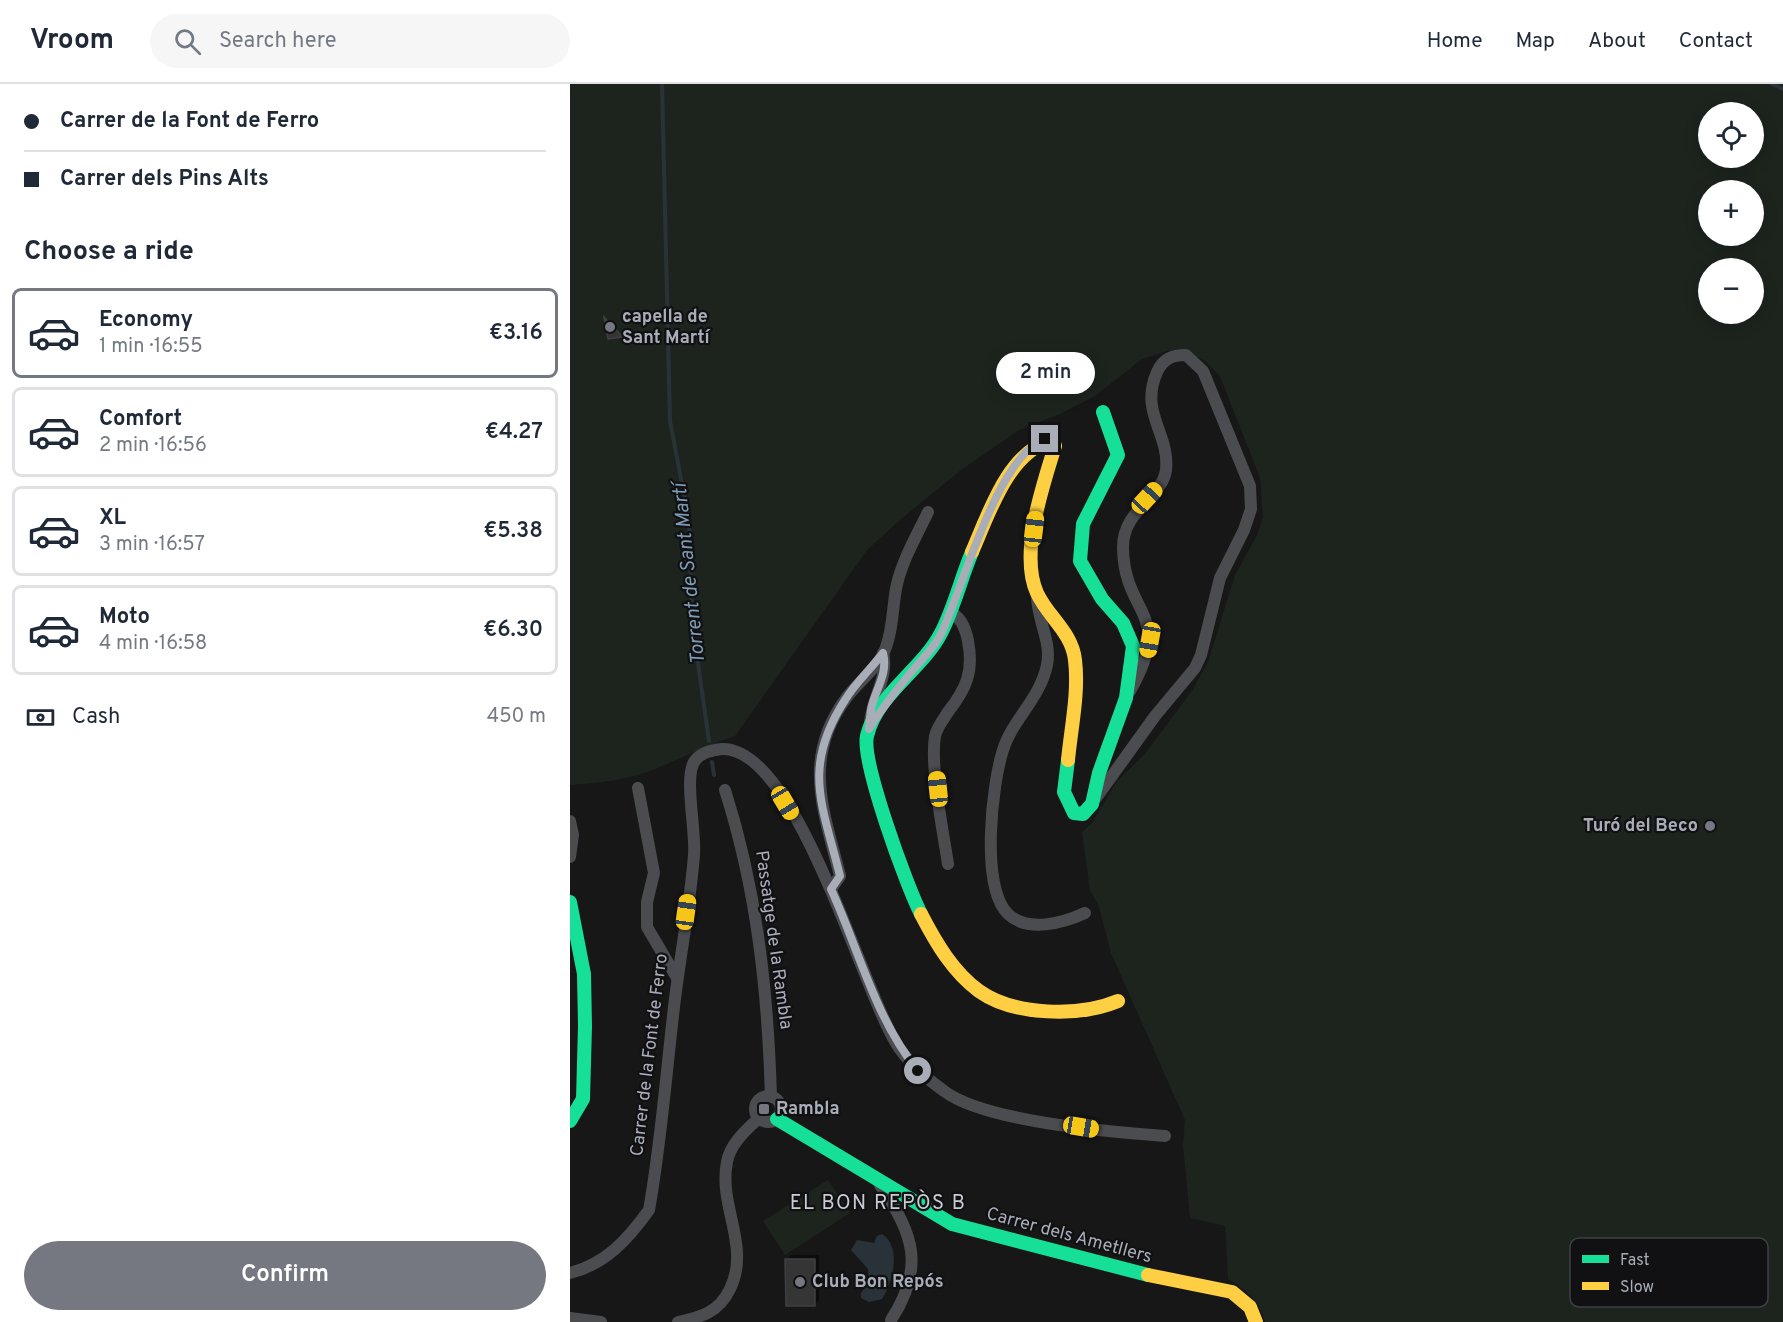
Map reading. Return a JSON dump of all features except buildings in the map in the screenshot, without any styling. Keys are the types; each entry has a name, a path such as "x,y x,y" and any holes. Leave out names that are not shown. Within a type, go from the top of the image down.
{"street":[{"path":"1037,593 1071,642 1075,660 1075,696 1064,792 1067,804 1074,813 1083,814 1092,804 1155,716 1195,668 1201,655 1220,578 1244,530 1251,509 1250,486 1203,371 1186,355 1169,358 1160,366 1151,387 1152,414 1164,449 1166,471 1162,483 1133,516 1126,530 1123,547 1124,564 1149,627 1150,640 1140,672 1126,698 1099,773 1092,804"},
{"path":"1102,412 1118,455 1083,524 1080,561 1102,599 1123,623 1132,646 1126,698"},
{"path":"869,729 895,692 933,648 950,612 979,536 1010,473 1024,452 1035,442 1045,439 1052,440 1055,446 1034,524 1033,572 1037,593 1036,604 1047,645 1047,662 1034,698 1003,748 992,823 991,852 995,884 1003,907 1017,921 1049,924 1069,920 1085,913"},
{"path":"831,889 840,876 821,808 819,768 824,735 846,698 883,653 894,622 896,585 928,512"},
{"path":"948,864 936,770 935,735 940,723 963,693 971,667 967,636 962,623 950,612"},
{"path":"883,653 885,662 883,676 872,705 866,740 868,758 906,882 923,918 964,978 980,992 1013,1004 1051,1012 1083,1013 1118,1001"},
{"name":"Carrer de la Font de Ferro","path":"570,1274 616,1250 649,1210 694,855 691,777 693,763 701,754 717,750 733,749 748,757 765,774 814,852 875,999 898,1047 918,1071 947,1094 974,1107 1103,1131 1165,1136"},
{"path":"638,788 654,873 647,902 647,927 677,978"},
{"name":"Passatge de la Rambla","path":"725,790 740,838 759,942 766,995 771,1097"},
{"path":"570,821 573,836 570,856"},
{"path":"570,902 584,974 585,1026 583,1099 570,1121"},
{"path":"771,1097 778,1101 781,1108 777,1119 770,1122 759,1118 756,1111 757,1103 763,1098 771,1097"},
{"path":"678,1322 699,1318 715,1311 726,1298 733,1283 738,1263 738,1244 726,1184 726,1163 731,1149 759,1118"},
{"name":"Carrer dels Ametllers","path":"777,1119 952,1224 1159,1278 1232,1292 1250,1307 1256,1322"},
{"path":"877,1180 908,1231 912,1260 912,1275 905,1297 888,1321"},
{"path":"570,1318 581,1322"},
{"path":"570,1318 601,1322"}],"shaded area":[{"path":"570,84 1783,84 1783,1322 1265,1322 1251,1297 1228,1279 1225,1226 1190,1218 1183,1145 1185,1120 1111,953 1099,907 1090,890 1082,832 1092,823 1117,781 1145,754 1193,689 1208,662 1235,575 1257,535 1263,517 1260,478 1220,376 1204,360 1187,353 1167,351 1142,359 1095,396 1060,414 1019,430 961,470 867,550 735,736 635,776 570,785"},
{"path":"828,1180 850,1213 785,1255 763,1221"},
{"path":"882,1234 892,1247 894,1265 882,1299 869,1302 861,1298 861,1293 869,1283 868,1269 851,1250 857,1240 874,1243 877,1236"}],"waterway":[{"name":"Torrent de Sant Martí","path":"662,84 670,421 689,521 692,621 709,741"},
{"path":"1772,84 1783,89"},
{"name":"Torrent de Sant Martí","path":"712,762 714,775"}],"traffic: fast":[{"path":"1068,760 1064,792 1074,813 1083,814 1092,804 1099,773 1126,698 1133,646 1123,623 1102,599 1080,561 1083,524 1118,455 1103,412"},
{"path":"921,914 896,852 878,796 867,750 867,736 880,707 923,659 941,633 972,552"},
{"path":"570,902 584,974 585,1026 583,1099 570,1121"},
{"path":"777,1119 952,1224 1148,1275"}],"traffic: slow":[{"path":"972,552 993,503 1012,470 1023,457 1052,440 1055,446 1039,500 1031,559 1032,577 1037,593 1065,633 1075,660 1075,698 1068,760"},
{"path":"921,914 953,966 979,991 993,999 1010,1005 1047,1011 1085,1010 1118,1001"},
{"path":"1148,1275 1232,1292 1250,1307 1256,1322"}],"place":[{"name":"capella de Sant Martí","path":"610,327"},
{"name":"Turó del Beco","path":"1710,826"},
{"name":"Rambla","path":"764,1109"},
{"name":"Club Bon Repós","path":"800,1282"}],"district":[{"name":"EL BON REPÒS B","path":"878,1204"}],"route":[{"path":"918,1071 898,1047 875,999 831,889 840,876 821,808 819,768 824,735 846,698 883,653 885,662 883,676 872,705 869,729 895,692 933,648 952,607 979,536 1010,473 1024,452 1035,442 1045,439"}]}
